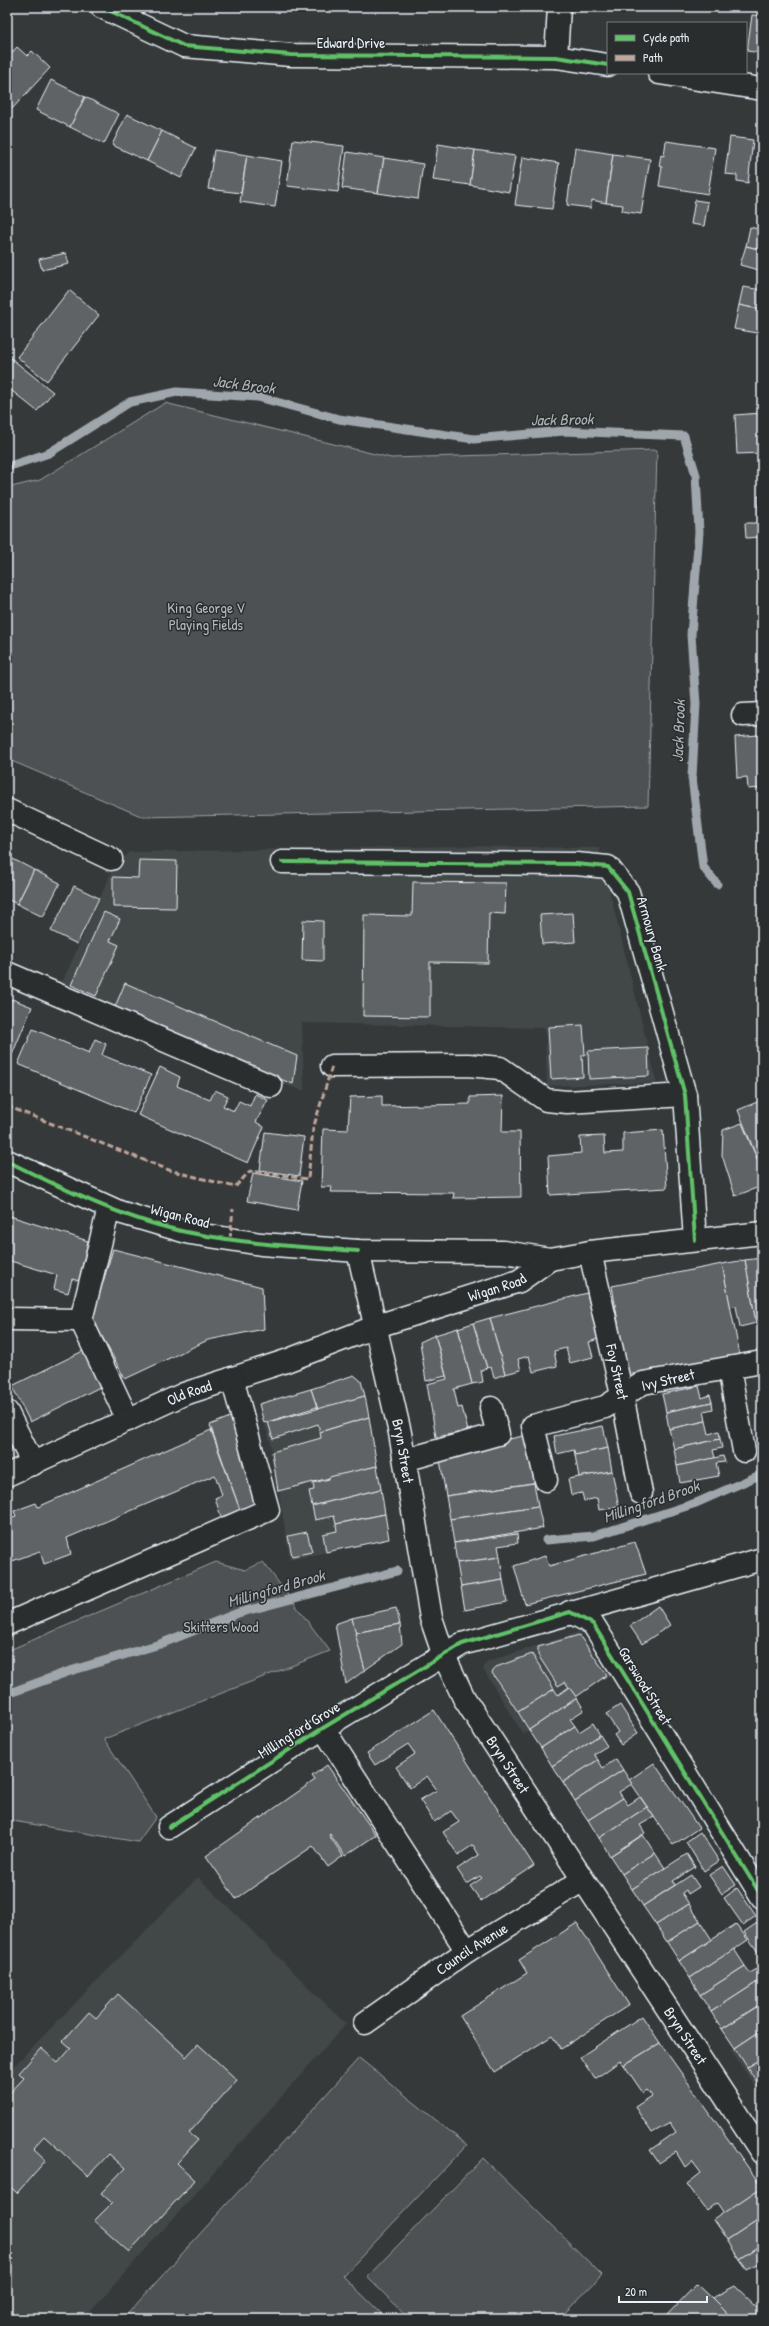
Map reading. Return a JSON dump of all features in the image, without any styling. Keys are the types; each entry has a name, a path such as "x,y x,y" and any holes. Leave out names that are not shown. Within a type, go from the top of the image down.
{"street":[{"name":"Edward Drive","path":"102,7 184,46 291,55 556,57 607,65"},
{"path":"556,57 559,7"},
{"path":"665,74 762,89"},
{"path":"7,810 111,859"},
{"name":"Armoury Bank","path":"282,862 576,864 608,867 628,892 685,1095 695,1240"},
{"path":"7,973 271,1086"},
{"path":"332,1066 468,1066 500,1068 546,1100 568,1102 685,1095"},
{"name":"Wigan Road","path":"7,1162 109,1208 190,1233 261,1244 358,1251 503,1252 550,1259 590,1252 762,1233"},
{"path":"109,1208 80,1320 128,1420"},
{"path":"358,1251 377,1326"},
{"name":"Foy Street","path":"590,1252 622,1395 641,1493"},
{"name":"Wigan Road","path":"377,1326 519,1281 550,1259"},
{"path":"7,1319 80,1320"},
{"name":"Old Road","path":"7,1475 184,1394 286,1361 377,1326"},
{"name":"Bryn Street","path":"377,1326 405,1460 431,1618 444,1656 464,1698 762,2153"},
{"name":"Ivy Street","path":"546,1480 533,1426 605,1407 643,1382 762,1362"},
{"path":"729,1368 744,1451"},
{"path":"7,1624 268,1510 232,1378"},
{"path":"405,1460 498,1434 491,1408"},
{"path":"7,1412 33,1464"},
{"path":"444,1656 462,1644 762,1558"},
{"name":"Garswood Street","path":"570,1612 593,1624 762,1897"},
{"name":"Millingford Grove","path":"169,1827 324,1728 444,1656"},
{"path":"324,1728 467,1951"},
{"name":"Council Avenue","path":"365,2023 467,1951 583,1880"}],"shaded area":[{"path":"464,846 599,848 657,1083 547,1086 545,1028 302,1023 304,1091 209,1059 57,994 111,873 129,852"},
{"path":"354,1375 377,1466 389,1539 290,1560 271,1445 259,1404"},
{"path":"579,1632 610,1675 523,1734 483,1669 486,1662"},
{"path":"198,1877 346,2024 84,2319 7,2319 7,2073"},
{"path":"762,2030 762,2091 759,2093 731,2050"}],"green space":[{"name":"King George V Playing Fields","path":"165,403 391,458 657,450 648,806 143,817 7,759 7,488 40,480"},
{"name":"Skitters Wood","path":"216,1562 245,1570 263,1562 330,1651 104,1739 156,1817 138,1842 7,1820 7,1651"},
{"path":"359,2058 467,2145 343,2276 387,2319 123,2319"},
{"path":"483,2158 602,2275 559,2319 410,2319 367,2277"}],"building":[{"path":"752,15 762,16 762,53 747,51"},
{"path":"17,47 27,56 32,51 50,68 11,110 7,106 7,58"},
{"path":"51,80 85,97 70,127 36,110"},
{"path":"85,97 119,114 104,144 70,127"},
{"path":"127,114 162,131 147,161 112,145"},
{"path":"162,131 196,148 181,178 147,161"},
{"path":"730,137 753,140 748,183 737,181 737,175 725,174"},
{"path":"293,140 344,146 338,192 287,186"},
{"path":"666,141 715,148 708,194 659,186 662,167 659,166 661,155 664,156"},
{"path":"438,144 475,150 470,185 433,180"},
{"path":"575,148 613,154 606,203 592,200 591,208 567,205"},
{"path":"214,150 247,155 241,193 208,189"},
{"path":"475,150 515,156 509,192 470,185"},
{"path":"347,152 384,158 378,193 342,188"},
{"path":"613,154 650,159 641,214 622,211 623,205 606,203"},
{"path":"247,155 282,161 275,207 240,202"},
{"path":"522,157 559,163 552,209 515,205"},
{"path":"384,158 423,164 418,199 378,193"},
{"path":"695,200 708,202 704,226 691,224"},
{"path":"750,227 762,230 762,250 746,246"},
{"path":"746,246 762,250 762,271 740,265"},
{"path":"66,253 69,264 42,270 39,259"},
{"path":"743,287 762,290 762,310 739,305"},
{"path":"69,290 99,315 47,381 17,357"},
{"path":"739,305 762,310 762,334 734,329"},
{"path":"7,355 53,392 37,411 7,387"},
{"path":"762,413 762,453 737,454 735,415"},
{"path":"758,496 762,496 762,523 759,523"},
{"path":"745,523 762,523 762,546 761,537 746,538"},
{"path":"760,570 762,570 762,599 761,599"},
{"path":"759,640 762,640 762,668 760,668"},
{"path":"760,668 762,668 762,698 761,698"},
{"path":"758,735 762,735 761,788"},
{"path":"758,735 761,788 748,789 747,777 737,778 735,737"},
{"path":"9,857 34,870 17,904 7,899 7,861"},
{"path":"139,860 177,861 176,908 113,907 113,877 138,878"},
{"path":"34,870 60,883 43,917 17,904"},
{"path":"413,882 506,883 505,914 489,913 488,963 430,962 430,1017 363,1016 364,915 412,916"},
{"path":"74,886 99,898 77,944 51,931"},
{"path":"104,912 120,919 110,941 119,945 96,996 71,985"},
{"path":"573,913 575,942 542,944 540,915"},
{"path":"303,920 323,921 323,961 302,960"},
{"path":"125,983 297,1056 293,1084 112,1014"},
{"path":"12,999 32,1007 9,1062 7,1009"},
{"path":"583,1025 585,1055 582,1055 583,1077 551,1079 548,1027"},
{"path":"33,1029 89,1053 95,1039 106,1044 102,1055 151,1075 134,1113 18,1064"},
{"path":"648,1048 649,1076 589,1079 588,1051"},
{"path":"160,1067 180,1077 177,1086 210,1100 215,1090 228,1096 223,1106 234,1111 239,1101 250,1106 255,1094 268,1100 256,1122 264,1127 248,1163 138,1115"},
{"path":"382,1096 382,1106 470,1104 470,1097 503,1096 502,1132 520,1132 521,1197 453,1198 454,1193 331,1192 332,1187 321,1187 323,1129 348,1130 350,1097"},
{"path":"762,1100 762,1171 738,1110"},
{"path":"742,1123 762,1171 762,1186 735,1196 722,1155 723,1130"},
{"path":"663,1130 667,1188 550,1195 548,1156 581,1153 580,1137 604,1136 605,1153 623,1152 623,1133"},
{"path":"265,1132 304,1137 299,1176 260,1170"},
{"path":"253,1173 302,1181 297,1210 247,1201"},
{"path":"7,1215 88,1241 79,1281 72,1279 68,1293 54,1289 57,1275 7,1260"},
{"path":"113,1249 262,1287 264,1329 208,1340 125,1379 92,1318"},
{"path":"762,1258 762,1322 756,1323 745,1260"},
{"path":"745,1260 756,1323 740,1327 736,1306 730,1307 722,1264"},
{"path":"722,1264 740,1356 627,1375 612,1286"},
{"path":"587,1293 598,1339 589,1342 593,1357 570,1363 566,1348 554,1351 557,1366 533,1372 529,1356 518,1359 521,1370 505,1374 490,1318"},
{"path":"490,1318 505,1374 494,1378 491,1367 487,1368 473,1323"},
{"path":"473,1323 487,1368 481,1370 483,1382 472,1384 458,1328"},
{"path":"458,1328 472,1384 454,1389 458,1408 462,1407 468,1431 436,1437 427,1384 447,1379 435,1335"},
{"path":"435,1335 446,1376 426,1381 420,1342"},
{"path":"83,1351 100,1387 30,1422 12,1386"},
{"path":"354,1375 361,1381 365,1396 318,1410 311,1389"},
{"path":"699,1386 702,1398 710,1395 712,1402 666,1412 662,1394"},
{"path":"311,1389 317,1407 264,1423 259,1404"},
{"path":"365,1396 369,1417 320,1432 318,1424 273,1439 268,1422"},
{"path":"712,1402 713,1409 704,1411 706,1421 669,1429 666,1412"},
{"path":"235,1415 254,1477 248,1479 256,1503 240,1510 210,1425"},
{"path":"369,1417 377,1466 278,1491 272,1452 321,1438 320,1432"},
{"path":"706,1421 709,1434 719,1431 720,1439 674,1449 669,1429"},
{"path":"603,1426 608,1448 575,1455 574,1450 557,1454 554,1436"},
{"path":"211,1430 240,1510 221,1517 215,1498 222,1495 215,1475 67,1538 71,1554 44,1564 40,1551 7,1563 7,1519 16,1516 14,1511 36,1503 38,1507"},
{"path":"528,1435 539,1482 446,1496 439,1454"},
{"path":"720,1439 722,1448 713,1450 715,1458 677,1466 674,1449"},
{"path":"608,1448 612,1471 579,1477 575,1455"},
{"path":"723,1456 725,1462 716,1463 719,1476 680,1483 677,1466"},
{"path":"377,1466 381,1489 312,1506 309,1491 314,1490 313,1483 329,1479 329,1477"},
{"path":"612,1471 619,1507 599,1510 597,1498 584,1501 582,1493 571,1495 568,1479"},
{"path":"534,1483 538,1506 450,1519 446,1496"},
{"path":"381,1489 385,1514 336,1524 334,1516 315,1520 312,1506"},
{"path":"538,1506 543,1528 454,1543 450,1519"},
{"path":"385,1514 389,1539 326,1552 323,1534 337,1531 336,1524"},
{"path":"307,1532 312,1552 292,1556 288,1536"},
{"path":"517,1534 518,1543 498,1546 500,1557 457,1563 454,1543"},
{"path":"635,1542 646,1574 525,1604 514,1566 545,1556 549,1566"},
{"path":"500,1557 503,1580 461,1587 457,1563"},
{"path":"503,1580 507,1602 465,1610 461,1587"},
{"path":"658,1606 670,1625 642,1644 630,1626"},
{"path":"396,1608 400,1624 355,1633 352,1618"},
{"path":"352,1618 365,1670 346,1684 335,1624"},
{"path":"400,1624 402,1644 365,1670 355,1633"},
{"path":"579,1635 607,1675 576,1697 565,1682 558,1686 538,1655 538,1647"},
{"path":"532,1654 554,1689 518,1712 492,1673 496,1667"},
{"path":"569,1687 577,1698 529,1730 518,1712 554,1689 558,1695"},
{"path":"577,1698 584,1710 570,1719 575,1726 541,1748 529,1730"},
{"path":"620,1705 638,1733 621,1745 614,1735 618,1732 606,1714"},
{"path":"434,1710 534,1866 481,1901 470,1886 482,1878 480,1876 467,1884 457,1869 479,1855 473,1845 458,1855 443,1832 459,1822 451,1811 434,1822 420,1800 437,1790 427,1776 410,1788 396,1767 415,1754 408,1744 375,1765 367,1753"},
{"path":"593,1723 600,1735 552,1766 541,1748 575,1726 579,1732"},
{"path":"600,1735 607,1746 594,1754 598,1760 563,1782 552,1766"},
{"path":"616,1759 623,1770 575,1801 563,1782 598,1760 603,1768"},
{"path":"654,1763 699,1828 673,1845 629,1780"},
{"path":"327,1765 376,1835 345,1856 330,1834 329,1835 343,1856 328,1867 313,1846 236,1899 206,1856 315,1780 312,1776"},
{"path":"623,1770 632,1784 619,1792 623,1798 588,1820 575,1801"},
{"path":"640,1797 647,1807 599,1838 588,1820 623,1798 628,1805"},
{"path":"647,1807 654,1817 640,1825 645,1833 610,1856 599,1838"},
{"path":"700,1832 719,1861 704,1871 686,1842"},
{"path":"643,1835 655,1853 622,1874 610,1856"},
{"path":"655,1853 665,1868 632,1889 622,1874"},
{"path":"687,1854 695,1867 673,1881 675,1885 643,1906 632,1889"},
{"path":"723,1866 736,1885 722,1894 709,1875"},
{"path":"691,1875 699,1887 688,1894 686,1890 682,1893 689,1904 656,1925 643,1906"},
{"path":"737,1888 756,1916 743,1925 724,1898"},
{"path":"689,1904 700,1921 667,1942 656,1925"},
{"path":"700,1921 712,1940 679,1961 667,1942"},
{"path":"760,1921 762,1924 762,1958 744,1932"},
{"path":"577,1923 629,2005 561,2049 552,2036 495,2072 460,2016 527,1973 519,1960"},
{"path":"736,1924 748,1940 690,1978 679,1961"},
{"path":"734,1949 745,1966 700,1995 690,1978"},
{"path":"745,1966 750,1973 757,1969 762,1979 711,2012 700,1995"},
{"path":"762,1979 762,2003 722,2029 711,2012"},
{"path":"118,1994 186,2057 198,2044 237,2080 189,2133 198,2140 177,2163 195,2180 129,2252 94,2221 112,2203 101,2193 125,2168 109,2154 88,2176 44,2136 33,2148 46,2160 17,2193 7,2184 7,2096 24,2078 19,2073 41,2048 58,2063 71,2048 63,2041 89,2012 96,2018"},
{"path":"758,2006 762,2013 762,2030 735,2048 722,2029"},
{"path":"642,2016 660,2043 624,2065 620,2061 595,2079 580,2057"},
{"path":"762,2030 762,2058 747,2067 735,2048"},
{"path":"660,2043 762,2187 724,2213 717,2203 707,2211 687,2184 701,2173 692,2161 685,2167 676,2152 659,2163 650,2150 676,2132 670,2123 652,2133 635,2107 652,2096 647,2090 643,2093 624,2065"},
{"path":"762,2058 762,2090 747,2067"},
{"path":"762,2187 762,2217 727,2240 713,2220"},
{"path":"762,2217 762,2244 739,2259 727,2240"},
{"path":"762,2244 762,2262 747,2270 739,2259"},
{"path":"697,2284 733,2319 667,2319 665,2317"},
{"path":"735,2286 762,2312 762,2319 733,2319 712,2298"}],"waterway":[{"name":"Jack Brook","path":"7,467 49,453 130,402 177,392 258,397 339,419 474,439 564,431 684,436 696,475 699,532 691,635 696,704 692,777 703,867 717,884"},
{"name":"Millingford Brook","path":"546,1540 594,1536 696,1503 762,1474"},
{"name":"Millingford Brook","path":"7,1694 67,1672 160,1644 238,1613 397,1571"}],"marked path":[{"path":"7,1106 169,1170 235,1187 250,1171 308,1179 313,1129 332,1066"},
{"path":"230,1239 233,1209"}],"cycle path":[{"path":"102,7 184,46 291,55 556,57 607,65"},
{"path":"282,862 576,864 608,867 628,892 685,1095 695,1240"},
{"path":"7,1161 51,1183 120,1213 167,1228 212,1237 253,1242 358,1251"},
{"path":"169,1827 323,1728 462,1644 570,1612 593,1624 762,1897"}]}
